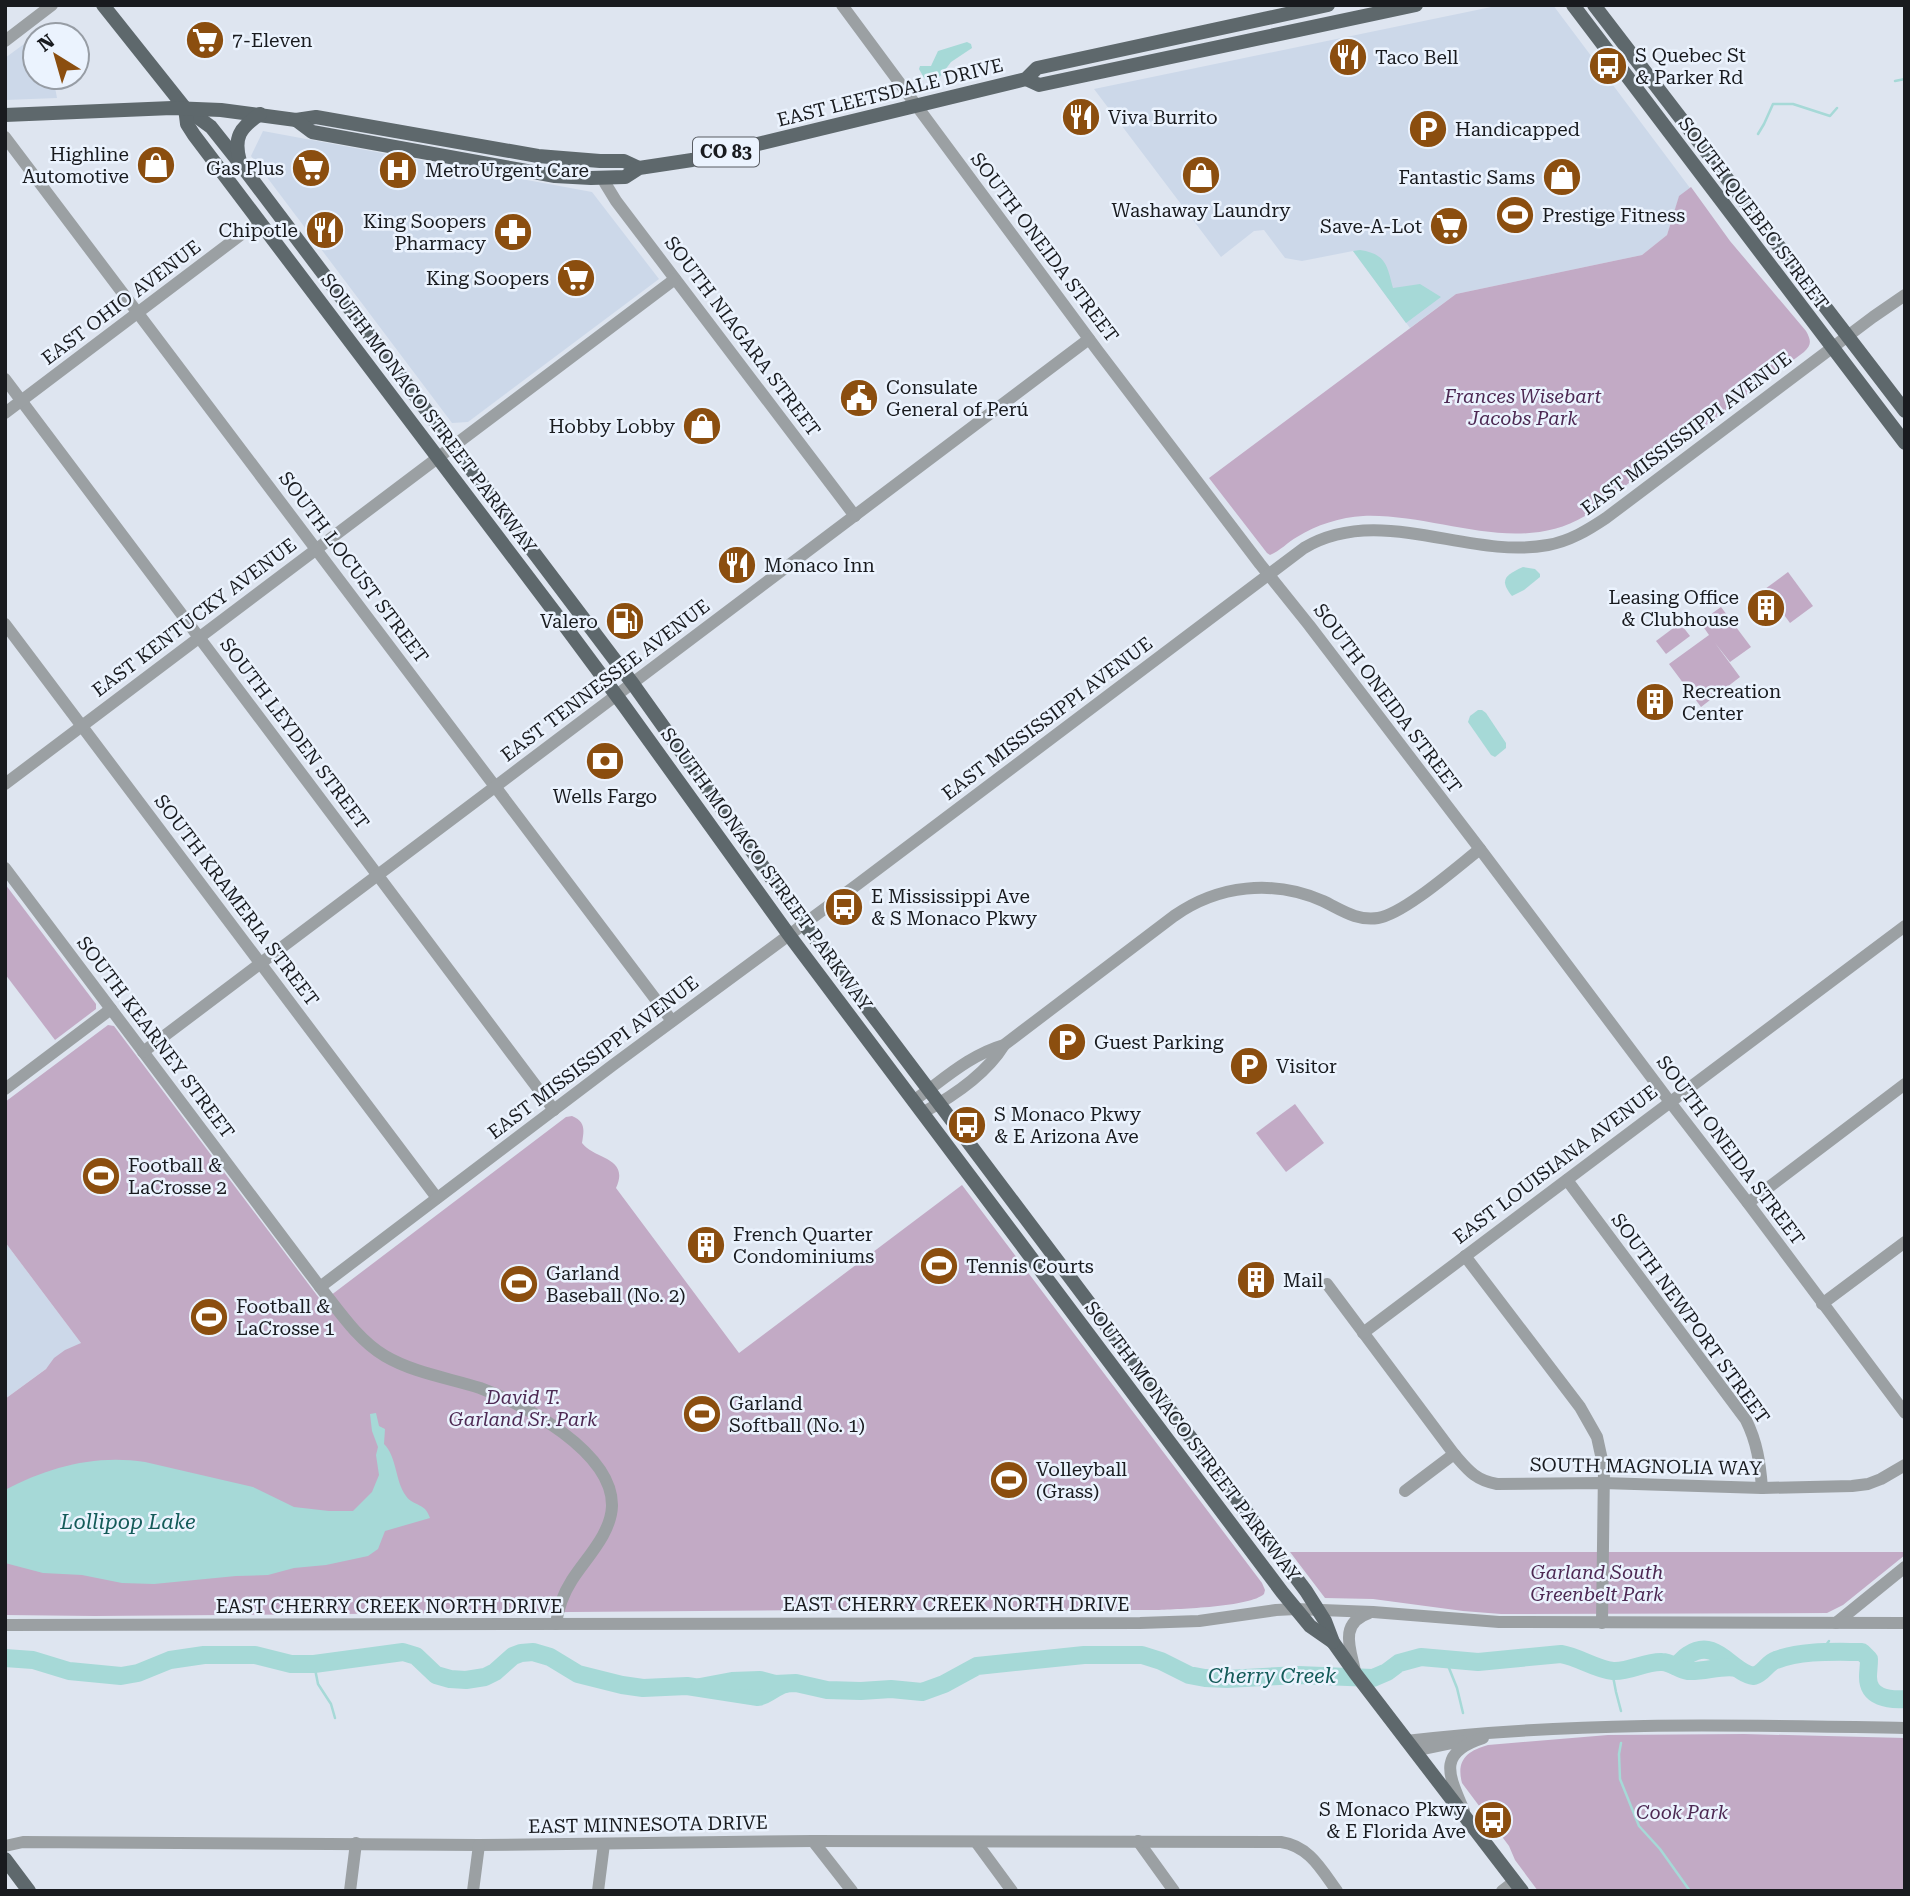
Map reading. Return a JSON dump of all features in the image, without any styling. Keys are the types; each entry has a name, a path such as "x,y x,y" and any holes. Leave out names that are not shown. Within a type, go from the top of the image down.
{"main road":[{"name":"SOUTH MONACO STREET PARKWAY","path":"103,5 185,108 211,127 242,166 453,446 632,684 804,925 1319,1610 1333,1642 1355,1673 1518,1886"},
{"name":"EAST LEETSDALE DRIVE","path":"296,120 312,132 544,174 625,177 639,167 692,160 1026,79 1037,68 1328,5"},
{"name":"EAST LEETSDALE DRIVE","path":"1026,79 1038,85 1416,5"},
{"name":"SOUTH QUEBEC STREET","path":"1573,5 1905,443"},
{"name":"SOUTH QUEBEC STREET","path":"1594,5 1905,411"},
{"name":"SOUTH MONACO STREET PARKWAY","path":"185,108 187,124 191,131 617,695 789,936 1296,1609 1310,1626 1333,1642"},
{"name":"EAST LEETSDALE DRIVE","path":"5,115 185,108 296,120 316,117 538,156 600,162 624,161 639,167"},
{"path":"242,166 237,148 239,134 245,125 260,114"},
{"path":"5,1859 29,1891"}],"street":[{"path":"5,41 52,5"},
{"name":"SOUTH ONEIDA STREET","path":"842,5 1089,339 1480,849 1905,1413"},
{"name":"SOUTH LOCUST STREET","path":"5,137 672,1021"},
{"name":"SOUTH NIAGARA STREET","path":"604,178 613,197 855,516"},
{"name":"EAST OHIO AVENUE","path":"5,413 259,221"},
{"name":"EAST KENTUCKY AVENUE","path":"5,784 675,279"},
{"name":"EAST MISSISSIPPI AVENUE","path":"320,1287 1313,543 1356,531 1384,531 1516,548 1549,545 1574,537 1600,522 1905,295"},
{"name":"EAST TENNESSEE AVENUE","path":"143,1052 1089,339"},
{"name":"SOUTH LEYDEN STREET","path":"5,379 554,1110"},
{"name":"SOUTH KRAMERIA STREET","path":"5,624 437,1198"},
{"path":"913,1101 978,1055 1004,1045 1174,916 1200,901 1240,889 1279,889 1312,897 1353,917 1381,918 1400,910 1480,849"},
{"name":"SOUTH KEARNEY STREET","path":"5,868 320,1287 360,1336 382,1354 412,1368 479,1388 505,1399 557,1429 593,1460 609,1490 611,1512 599,1541 565,1592 556,1625"},
{"name":"EAST LOUISIANA AVENUE","path":"1363,1333 1905,926"},
{"path":"7,1084 111,1009"},
{"path":"922,1113 939,1104 986,1067 1004,1045"},
{"path":"1748,1203 1905,1084"},
{"name":"SOUTH NEWPORT STREET","path":"1567,1180 1746,1420 1759,1457 1762,1488"},
{"path":"1822,1304 1905,1241"},
{"path":"1465,1256 1589,1421 1601,1450 1604,1483 1602,1623"},
{"name":"SOUTH MAGNOLIA WAY","path":"1327,1284 1454,1454 1483,1482 1762,1488 1852,1486 1881,1479 1905,1465"},
{"path":"1405,1491 1454,1454"},
{"path":"1836,1623 1905,1567"},
{"name":"EAST CHERRY CREEK NORTH DRIVE","path":"5,1625 1165,1623 1296,1609 1373,1612 1476,1621 1905,1623"},
{"path":"1355,1673 1349,1630 1364,1614 1373,1612"},
{"path":"1410,1746 1500,1733 1606,1726 1905,1728"},
{"path":"1470,1823 1454,1786 1451,1758 1466,1744 1500,1733"},
{"path":"813,1841 852,1891"},
{"path":"1138,1841 1174,1891"},
{"name":"EAST MINNESOTA DRIVE","path":"5,1846 23,1842 1267,1842 1293,1844 1303,1850 1337,1891"},
{"path":"976,1842 1012,1891"},
{"path":"350,1891 356,1843"},
{"path":"473,1891 479,1844"},
{"path":"598,1891 604,1844"},
{"path":"1502,1891 1518,1886"}],"shaded area":[{"path":"1501,5 1553,5 1690,188 1679,197 1667,235 1642,255 1456,294 1410,328 1353,251 1302,261 1285,258 1264,230 1254,231 1221,257 1094,89"},
{"path":"21,46 21,91 56,91 57,98 5,100 5,58"},
{"path":"263,131 592,192 659,279 468,422 452,423 251,156"},
{"path":"5,1242 81,1343 5,1399"}],"green space":[{"name":"Frances Wisebart Jacobs Park","path":"1691,187 1730,241 1806,331 1809,345 1804,352 1585,516 1559,528 1532,533 1504,533 1419,520 1363,516 1320,525 1270,555 1209,478 1456,294 1642,255 1667,235 1679,196"},
{"path":"1788,572 1813,606 1790,623 1765,589"},
{"path":"1721,607 1751,647 1730,662 1715,643 1740,677 1701,707 1669,664 1709,635 1700,622"},
{"path":"1680,623 1690,636 1666,654 1656,641"},
{"path":"5,884 96,1004 96,1009 55,1040 5,974"},
{"name":"David T. Garland Sr. Park","path":"108,1025 114,1026 322,1302 566,1117 577,1118 582,1124 582,1143 588,1149 615,1165 619,1178 616,1188 739,1353 962,1185 1262,1583 1264,1594 1230,1605 1157,1610 5,1615 5,1399 46,1369 54,1358 81,1343 5,1242 5,1102"},
{"path":"1295,1104 1324,1143 1286,1172 1256,1133"},
{"name":"Garland South Greenbelt Park","path":"1290,1552 1905,1552 1905,1555 1843,1605 1827,1613 1501,1614 1373,1599 1325,1598"},
{"name":"Cook Park","path":"1744,1734 1905,1738 1905,1891 1538,1891 1515,1860 1509,1846 1462,1783 1462,1762 1474,1750 1488,1745 1608,1735"}],"water":[{"path":"967,42 972,48 951,62 939,78 930,81 924,78 920,66 931,66 938,51"},
{"path":"1353,251 1375,254 1384,262 1393,288 1420,284 1441,297 1406,323"},
{"path":"1523,567 1535,569 1540,577 1512,596 1506,586 1506,578"},
{"path":"1478,710 1486,713 1506,743 1506,748 1495,757 1468,722 1470,716"},
{"name":"Lollipop Lake","path":"376,1413 379,1426 385,1429 384,1444 391,1456 402,1490 409,1499 425,1509 430,1518 385,1531 378,1549 368,1556 268,1575 154,1584 122,1583 82,1575 43,1573 5,1563 5,1490 55,1469 91,1461 145,1462 253,1487 294,1507 353,1511 372,1492 379,1475 376,1455 378,1447 370,1414"}],"waterway":[{"path":"1895,81 1905,79"},
{"path":"1758,134 1773,104 1793,104 1830,116 1837,108"},
{"path":"1821,1652 1829,1641"},
{"name":"Cherry Creek","path":"1675,1666 1688,1655 1698,1650 1707,1650 1754,1676 1773,1661 1786,1657 1819,1652 1862,1652 1869,1659 1869,1684 1875,1693 1886,1698 1905,1699"},
{"name":"Cherry Creek","path":"5,1658 33,1660 69,1671 121,1676 138,1673 170,1660 204,1655 255,1655 291,1664 314,1664 403,1652 416,1656 436,1675 466,1680 485,1677 513,1656 533,1652 550,1657 578,1674 643,1688 687,1686 758,1697 786,1684"},
{"name":"Cherry Creek","path":"700,1687 732,1681 760,1680 775,1684 796,1683 827,1690 891,1689 922,1692 944,1684 977,1666 1084,1655 1142,1655 1189,1675 1227,1679 1298,1675 1373,1678 1399,1663 1421,1657 1478,1662 1561,1654 1613,1671 1656,1662 1665,1662 1688,1671 1737,1668"},
{"path":"1445,1658 1463,1713"},
{"path":"314,1664 318,1684 331,1704 335,1718"},
{"path":"1612,1671 1621,1711"},
{"path":"1621,1743 1620,1779 1639,1826 1660,1849 1690,1891"}],"place":[{"name":"7-Eleven","path":"205,40"},
{"name":"Taco Bell","path":"1348,57"},
{"name":"S Quebec St & Parker Rd","path":"1608,66"},
{"name":"Viva Burrito","path":"1081,117"},
{"name":"Handicapped","path":"1428,129"},
{"name":"Highline Automotive","path":"156,165"},
{"name":"Gas Plus","path":"311,168"},
{"name":"MetroUrgent Care","path":"398,170"},
{"name":"Washaway Laundry","path":"1201,175"},
{"name":"Fantastic Sams","path":"1562,177"},
{"name":"Prestige Fitness","path":"1515,215"},
{"name":"Save-A-Lot","path":"1449,226"},
{"name":"Chipotle","path":"325,230"},
{"name":"King Soopers Pharmacy","path":"513,232"},
{"name":"King Soopers","path":"576,278"},
{"name":"Consulate General of Perú","path":"859,398"},
{"name":"Hobby Lobby","path":"702,426"},
{"name":"Monaco Inn","path":"737,565"},
{"name":"Leasing Office & Clubhouse","path":"1766,608"},
{"name":"Valero","path":"625,621"},
{"name":"Recreation Center","path":"1655,702"},
{"name":"Wells Fargo","path":"605,761"},
{"name":"E Mississippi Ave & S Monaco Pkwy","path":"844,907"},
{"name":"Guest Parking","path":"1067,1042"},
{"name":"Visitor","path":"1249,1066"},
{"name":"S Monaco Pkwy & E Arizona Ave","path":"967,1125"},
{"name":"Football & LaCrosse 2","path":"101,1176"},
{"name":"French Quarter Condominiums","path":"706,1245"},
{"name":"Tennis Courts","path":"939,1266"},
{"name":"Mail","path":"1256,1280"},
{"name":"Garland Baseball (No. 2)","path":"519,1284"},
{"name":"Football & LaCrosse 1","path":"209,1317"},
{"name":"Garland Softball (No. 1)","path":"702,1414"},
{"name":"Volleyball (Grass)","path":"1009,1480"},
{"name":"S Monaco Pkwy & E Florida Ave","path":"1493,1820"}]}
